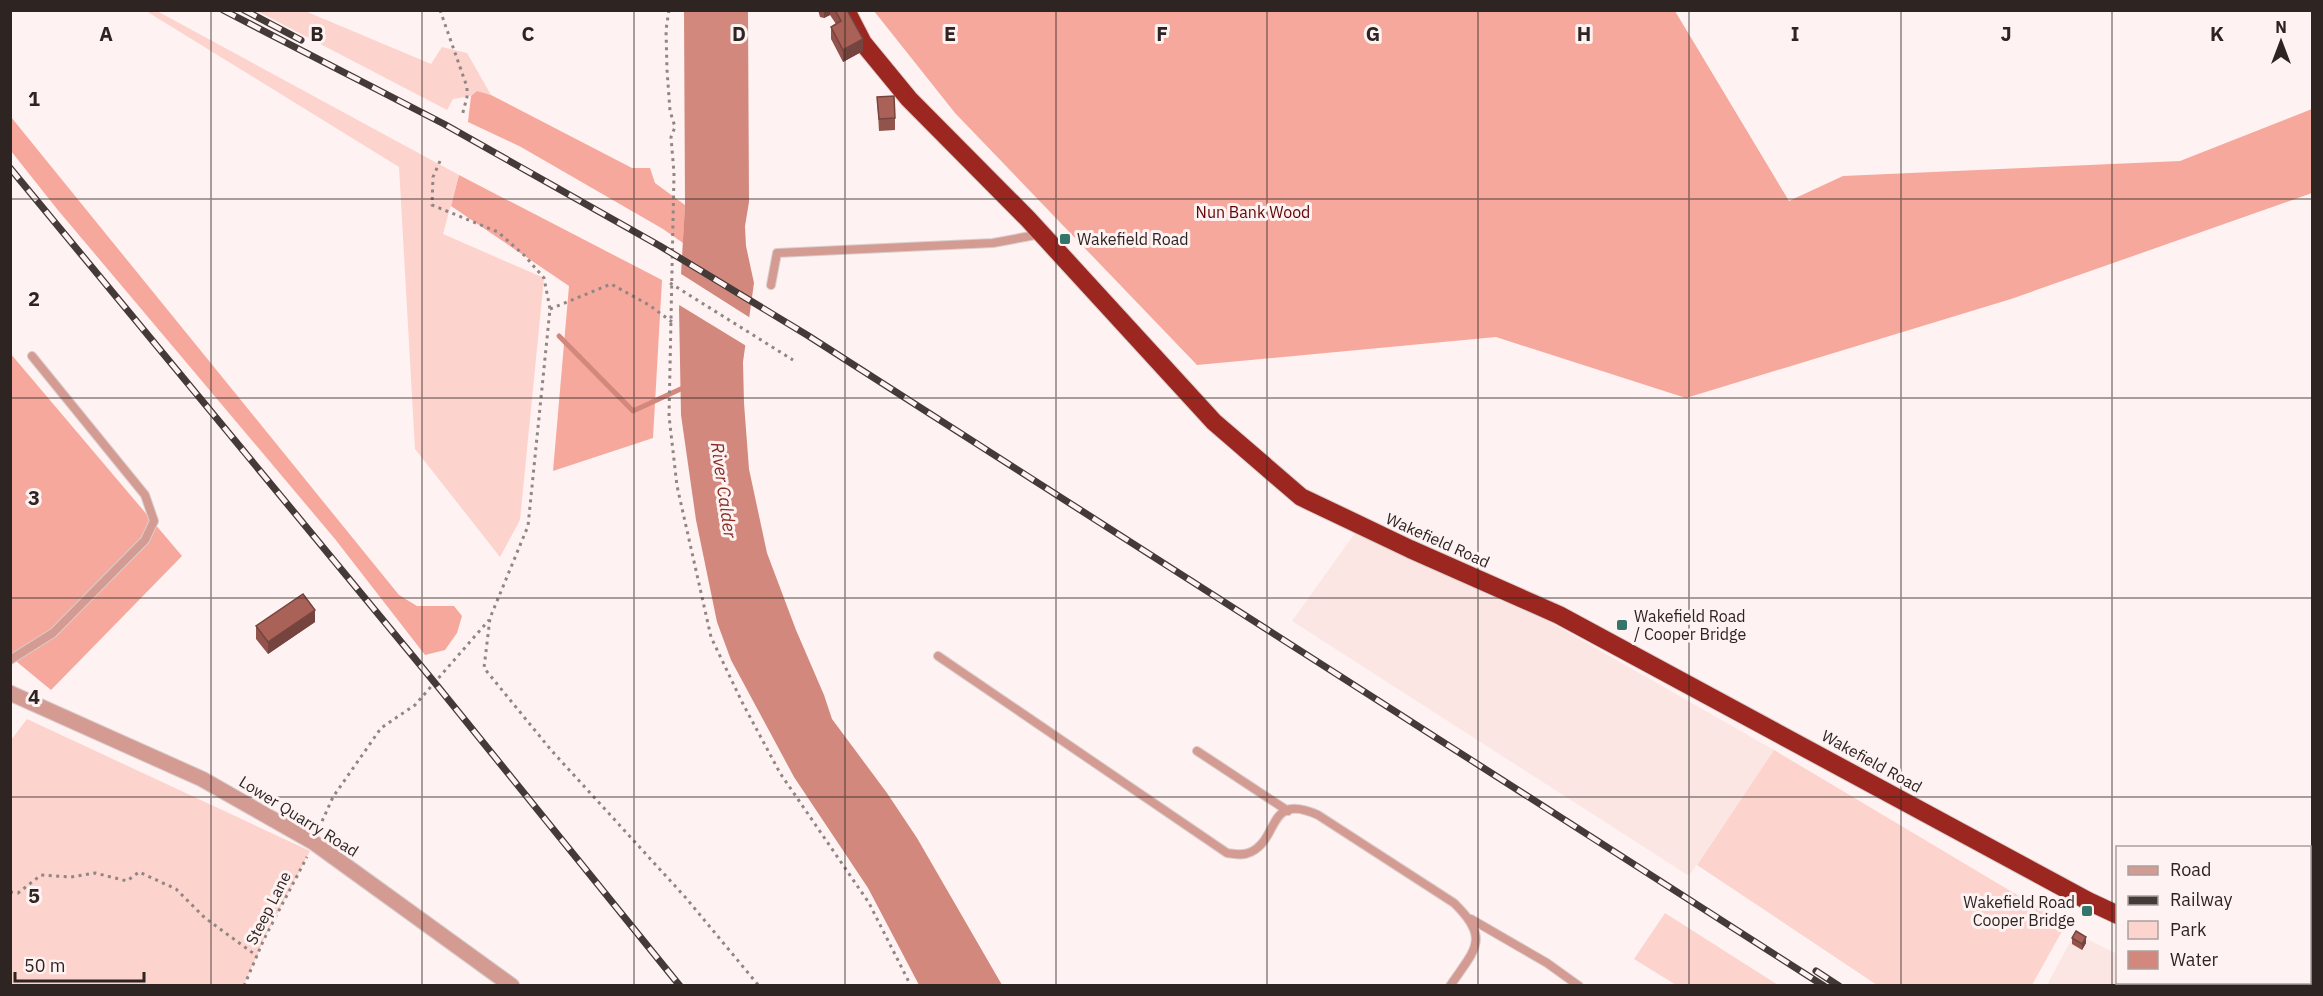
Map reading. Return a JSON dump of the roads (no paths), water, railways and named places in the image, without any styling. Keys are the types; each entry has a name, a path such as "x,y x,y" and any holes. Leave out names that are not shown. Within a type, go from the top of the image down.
{"highway":[{"name":"Wakefield Road","path":"846,10 863,43 909,99 1042,234 1214,422 1301,497 1410,549 1559,615 2078,896 2116,914"}],"street":[{"name":"Lower Quarry Road","path":"10,693 202,778 313,842 512,986"}],"lane":[{"path":"771,285 777,253 993,243 1042,234"},
{"path":"10,660 52,633 145,540 154,521 145,495 32,356"},
{"path":"938,656 1227,853 1241,855 1251,852 1258,846 1282,812 1294,808 1307,810 1455,903 1471,919 1547,963 1580,986"},
{"path":"1197,751 1287,811"},
{"path":"1450,986 1477,944 1476,931 1471,919"}],"water":[{"name":"River Calder","path":"684,11 748,11 749,202 745,226 746,246 754,283 743,362 744,403 749,469 767,553 832,719 917,838 1002,985 919,985 868,888 794,777 731,660 717,622 696,520 681,415 679,309 685,205"}],"waterway":[{"path":"559,336 633,411 685,387"}],"railway":[{"path":"223,10 444,124 660,246 807,335 1824,986"},
{"path":"244,10 301,40"},
{"path":"10,168 435,683 680,986"},
{"path":"1816,971 1839,986"}],"place":[{"name":"Wakefield Road","path":"1065,239"},
{"name":"Wakefield Road / Cooper Bridge","path":"1622,625"},
{"name":"Wakefield Road Cooper Bridge","path":"2087,911"}],"park label":[{"name":"Nun Bank Wood","path":"1253,212"}]}
